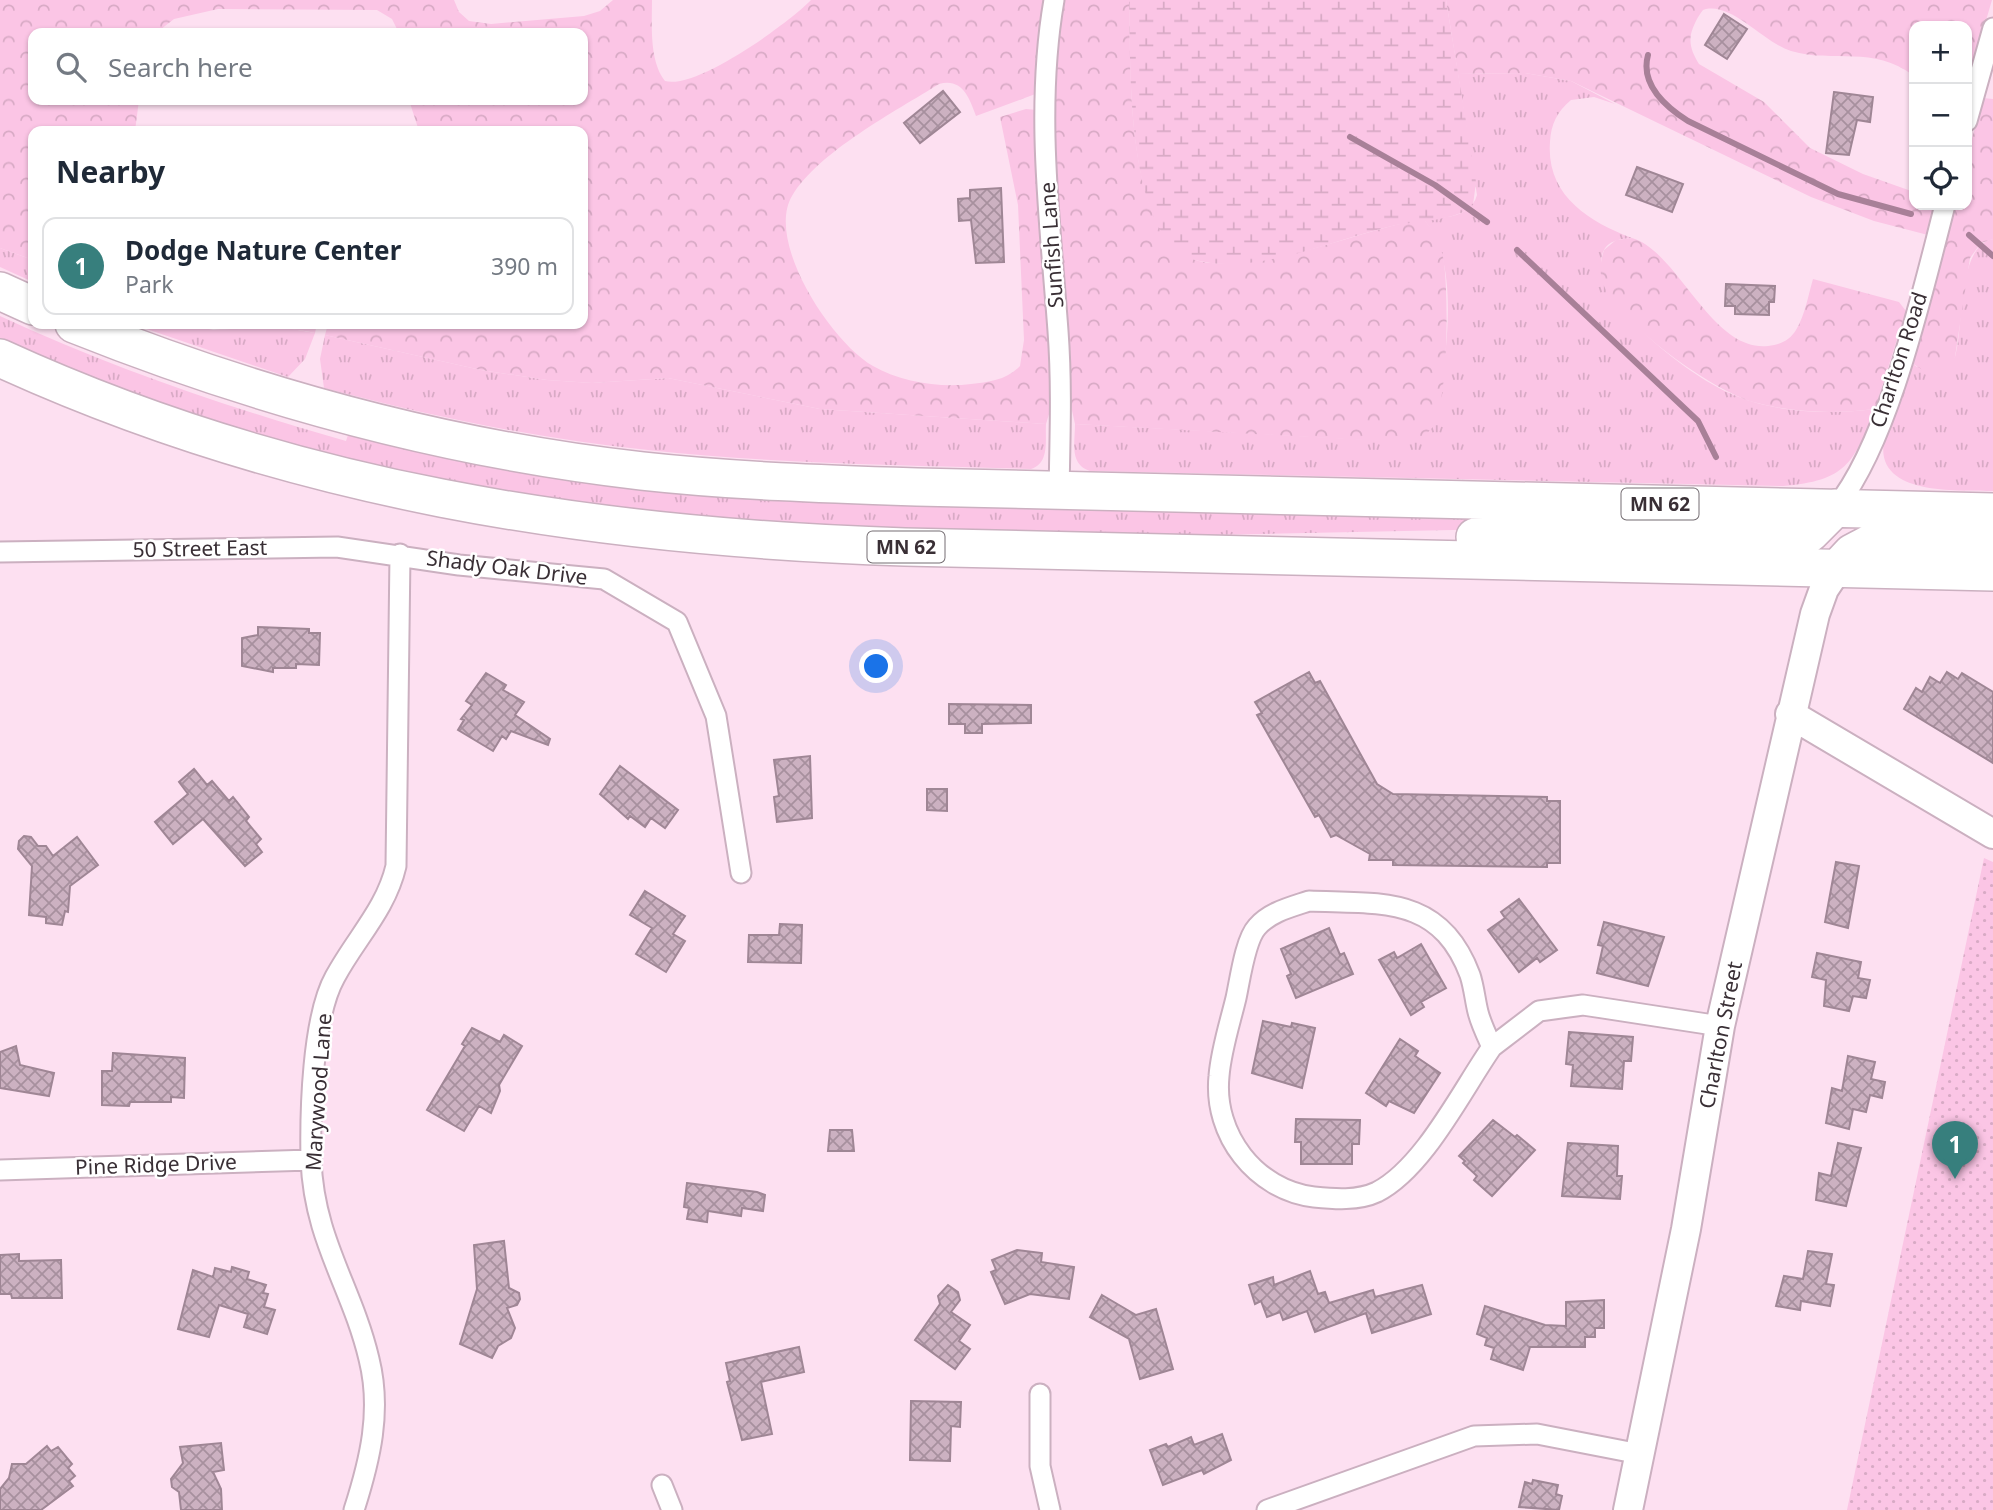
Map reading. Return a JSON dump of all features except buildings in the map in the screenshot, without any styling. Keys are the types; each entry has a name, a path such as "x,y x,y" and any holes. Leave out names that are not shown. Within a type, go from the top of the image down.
{"highway":[{"path":"0,291 28,304"},
{"name":"MN 62","path":"87,329 198,371 299,403 384,425 509,451 643,471 735,479 1059,491 1993,512"},
{"name":"MN 62","path":"0,358 97,398 226,444 360,482 486,509 634,530 771,542 1993,572"},
{"path":"1142,553 1300,539 1581,535 1795,538 1810,533 1835,508"},
{"path":"1838,568 1852,553 1871,543 1993,543"}],"street":[{"name":"Sunfish Lane","path":"1054,0 1048,36 1045,112 1060,369 1059,491"},
{"path":"1972,103 1993,27"},
{"name":"Charlton Road","path":"1835,508 1857,478 1877,429 1905,348 1944,210"},
{"name":"50 Street East","path":"0,552 337,547 400,554"},
{"name":"Shady Oak Drive","path":"400,554 459,565 604,579 677,622 716,716 741,873"},
{"name":"Marywood Lane","path":"354,1510 373,1437 373,1385 365,1341 325,1243 318,1215 311,1160 318,1036 326,998 334,979 384,901 396,866 400,554"},
{"name":"Charlton Street","path":"1628,1510 1686,1229 1720,1026 1790,714 1801,684 1817,607 1838,568"},
{"path":"1790,714 1993,834"},
{"path":"1492,1047 1478,1013 1471,978 1456,943 1431,920 1397,904 1309,901 1282,910 1256,928 1245,958 1219,1077 1222,1112 1234,1146 1261,1177 1301,1195 1341,1200 1376,1192 1411,1165 1492,1047 1539,1011 1583,1006 1720,1026"},
{"name":"Pine Ridge Drive","path":"0,1170 311,1160"},
{"path":"1040,1394 1040,1466 1050,1510"},
{"path":"1267,1510 1474,1436 1537,1434 1640,1454"},
{"path":"662,1485 672,1510"}],"green space":[{"path":"0,0 454,0 459,12 469,21 491,24 584,16 600,11 613,0 652,0 652,42 656,63 665,81 679,81 698,75 741,52 783,24 811,0 1047,0 1038,93 976,116 959,86 939,84 859,134 820,164 792,196 786,216 787,239 807,290 839,336 857,354 884,372 921,382 959,385 997,380 1020,366 1024,340 1018,205 1000,117 1026,109 1037,110 1053,401 1046,424 820,409 668,378 592,383 547,380 481,370 325,335 327,329 588,329 588,126 417,126 411,105 588,105 588,28 396,28 392,19 377,10 218,9 174,19 162,28 28,28 28,105 138,105 136,126 28,126 28,258 0,248"},
{"path":"1062,0 1129,0 1130,67 1137,153 1146,194 1161,228 1182,253 1211,263 1261,260 1408,222 1423,219 1427,223 1436,236 1443,257 1447,318 1442,396 1438,415 1429,431 1416,438 1398,442 1075,424 1069,397 1053,149 1056,49"},
{"path":"1129,0 1446,0 1476,182 1473,205 1447,217 1392,226 1288,256 1261,261 1234,264 1183,256 1164,236 1150,208 1141,174 1132,99"},
{"path":"1446,0 1992,0 1972,68 1972,21 1909,21 1909,73 1883,60 1868,57 1823,56 1791,51 1736,16 1713,9 1703,10 1691,34 1692,50 1699,64 1764,102 1810,148 1863,174 1909,190 1909,210 1934,210 1928,235 1874,221 1811,197 1571,81 1525,73 1458,74"},
{"path":"1525,73 1571,81 1615,104 1594,97 1571,100 1553,124 1551,161 1555,177 1573,204 1600,223 1632,238 1613,242 1606,247 1602,255 1603,274 1612,294 1627,315 1646,335 1690,370 1744,399 1800,411 1875,409 1861,443 1845,466 1821,479 1783,486 1090,471 1083,468 1076,458 1075,424 1391,441 1409,439 1424,432 1433,423 1438,410 1446,346 1448,299 1442,254 1423,219 1462,213 1474,203 1477,195 1458,74"},
{"path":"1983,98 1993,99 1993,239 1981,243 1970,258 1955,357 1940,370 1923,370 1910,362 1953,210 1972,210 1972,139"},
{"path":"1632,238 1649,247 1665,261 1712,318 1729,333 1748,344 1768,346 1791,337 1802,318 1813,279 1899,302 1906,311 1875,409 1814,412 1768,406 1736,395 1693,371 1629,319 1604,286 1601,268 1604,250 1616,240"},
{"path":"1993,239 1993,491 1923,487 1892,472 1885,459 1884,441 1888,421 1910,362 1917,367 1955,357 1968,271 1973,256 1981,245"},
{"path":"0,248 28,258 28,280 0,267"},
{"path":"0,316 127,369 302,428 346,441 349,432 460,457 1801,523 1110,537 682,520 364,468 145,400 0,342"},
{"path":"147,329 292,329 315,333 305,359 288,377"},
{"path":"283,329 316,329 315,333"},
{"path":"325,335 481,370 547,380 592,383 668,378 820,409 1046,424 1045,450 1041,462 1031,469 743,458 566,440 444,417 324,388 320,359"},
{"path":"1984,858 1993,862 1993,1510 1847,1510"}],"waterway":[{"path":"1648,55 1651,85 1671,109 1688,121 1838,194 1911,214"},
{"path":"1350,137 1435,185 1487,222"},
{"path":"1969,235 1993,256"},
{"path":"1517,250 1698,421 1716,457"}],"place":[{"name":"Dodge Nature Center","path":"1955,1179"}]}
